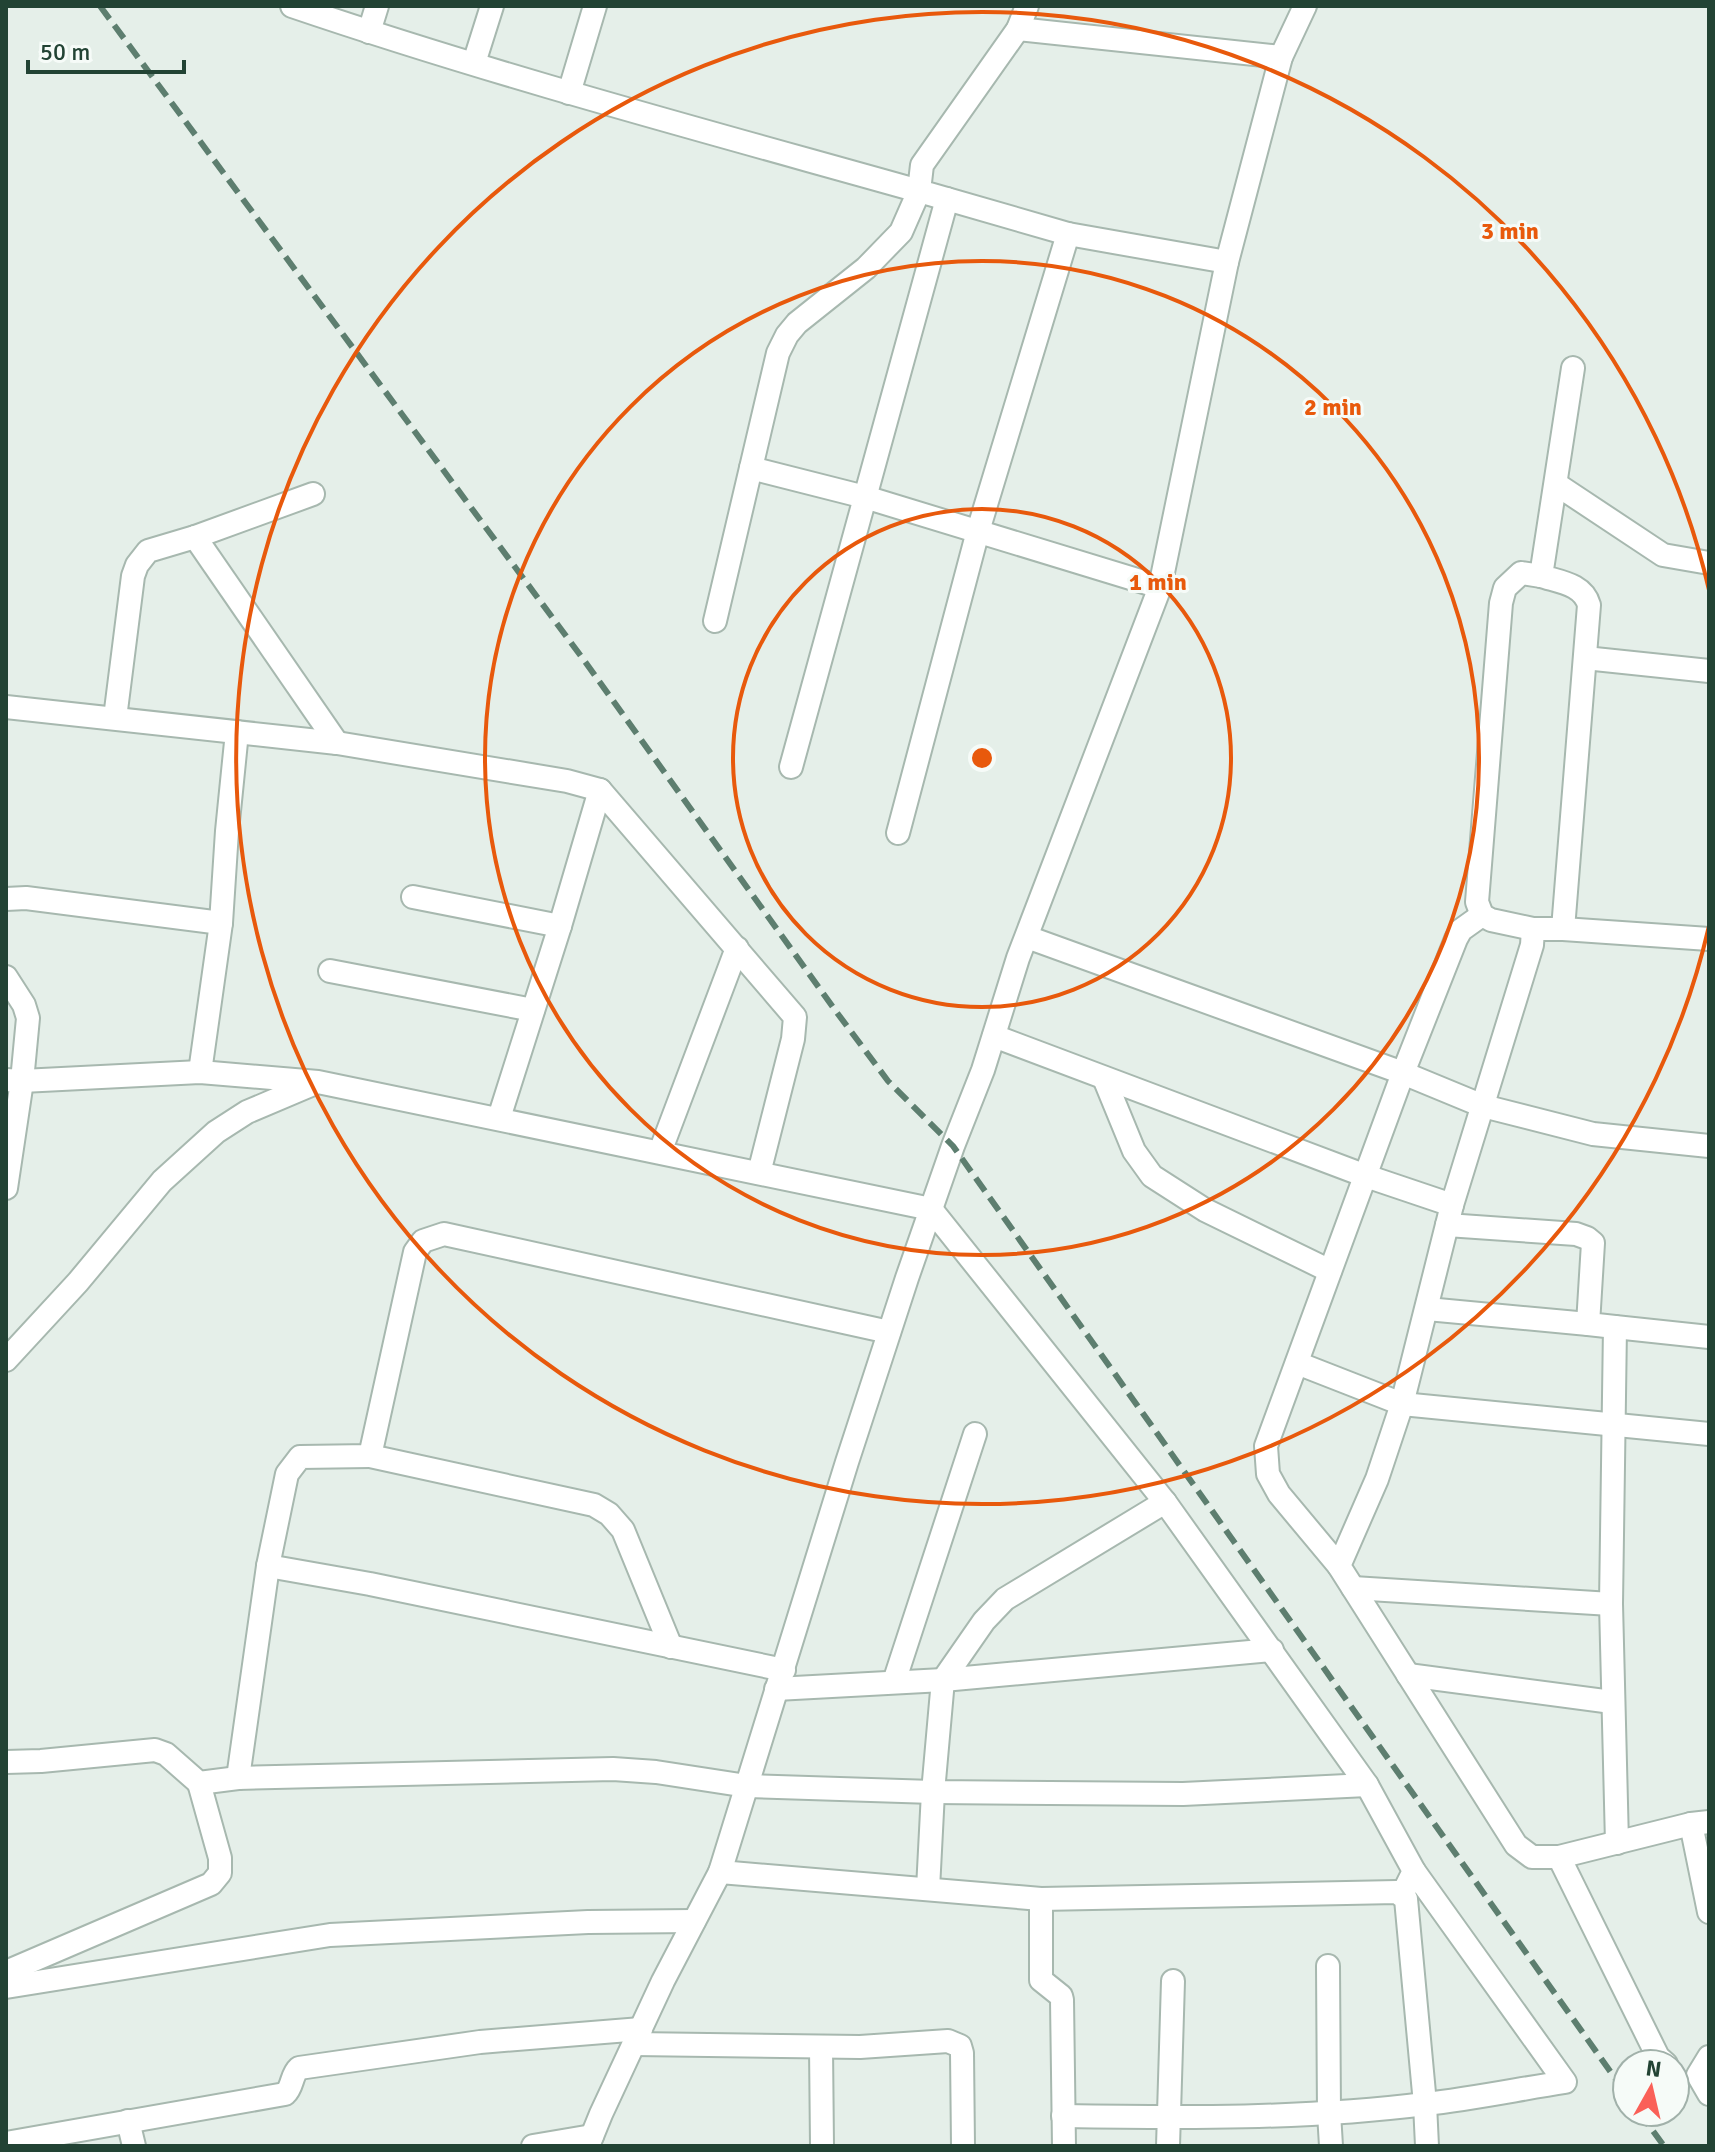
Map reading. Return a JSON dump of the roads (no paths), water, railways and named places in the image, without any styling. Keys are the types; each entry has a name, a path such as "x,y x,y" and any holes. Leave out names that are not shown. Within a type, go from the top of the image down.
{"street":[{"path":"292,6 569,93 1068,234 1227,262"},
{"path":"369,32 377,6"},
{"path":"474,63 492,6"},
{"path":"569,93 595,6"},
{"path":"715,621 778,353 787,335 797,323 866,268 901,232 919,191 922,165 1018,29 1027,6"},
{"path":"533,2146 590,2141 637,2036 720,1872 847,1462 931,1209 994,1036 1018,958 1160,587 1227,262 1281,57 1305,6"},
{"path":"1018,29 1281,57"},
{"path":"791,767 947,199"},
{"path":"898,833 978,531 1068,234"},
{"path":"1541,576 1573,368"},
{"path":"751,468 865,497 1160,587"},
{"path":"1556,484 1663,555 1709,563"},
{"path":"115,718 133,576 148,551 313,494"},
{"path":"195,537 337,743"},
{"path":"1563,929 1589,605 1585,593 1576,587 1521,573 1505,588 1501,603 1477,902 1482,915 1491,920 1533,929 1709,939"},
{"path":"1585,658 1709,671"},
{"path":"6,707 337,743 567,781 600,790 795,1017 793,1039 759,1173"},
{"path":"200,1072 221,923 237,732"},
{"path":"499,1118 600,790"},
{"path":"413,897 560,926"},
{"path":"6,899 26,898 221,923"},
{"path":"1482,915 1461,930 1456,939 1403,1073 1266,1446 1268,1474 1279,1494 1339,1566 1516,1845 1532,1857 1559,1857 1700,1823 1709,1912"},
{"path":"1339,1566 1377,1479 1402,1404 1450,1215 1532,945 1533,929"},
{"path":"1027,937 1403,1073 1483,1106 1593,1134 1709,1146"},
{"path":"660,1152 737,948"},
{"path":"330,971 533,1010"},
{"path":"6,977 24,1005 28,1018 14,1080 6,1188"},
{"path":"994,1036 1366,1176 1450,1215 1587,1238 1593,1243 1588,1324"},
{"path":"14,1080 200,1072 318,1082 931,1209 1165,1502 1367,1785 1414,1871 1565,2082 1425,2104 1329,2113 1063,2116"},
{"path":"1104,1078 1134,1151 1152,1176 1205,1210 1330,1271"},
{"path":"6,1360 183,1161 216,1132 247,1112 318,1082"},
{"path":"370,1456 415,1252 423,1241 444,1234 889,1332"},
{"path":"1427,1309 1709,1337"},
{"path":"1615,1327 1611,1604 1617,1843"},
{"path":"1297,1363 1402,1404 1709,1434"},
{"path":"894,1682 975,1434"},
{"path":"238,1778 268,1566 287,1474 300,1457 370,1456 594,1505 609,1514 623,1530 671,1647"},
{"path":"928,1889 943,1680 984,1621 1005,1599 1165,1502"},
{"path":"268,1566 370,1584 671,1647 780,1680 943,1680 1272,1650"},
{"path":"1353,1588 1611,1604"},
{"path":"1408,1675 1612,1702"},
{"path":"6,1762 155,1750 166,1754 199,1783 220,1858 220,1873 211,1884 6,1972"},
{"path":"199,1783 238,1778 613,1769 656,1772 747,1786 933,1792 1183,1794 1367,1785"},
{"path":"1559,1857 1654,2048"},
{"path":"1402,1895 1414,1871"},
{"path":"720,1872 1041,1899 1397,1892 1406,1899 1427,2146"},
{"path":"1041,1899 1041,1980 1062,2000 1064,2146"},
{"path":"6,1987 330,1935 588,1922 694,1921"},
{"path":"1328,1966 1331,2146"},
{"path":"1168,2146 1173,1981"},
{"path":"6,2143 285,2094 299,2068 480,2042 637,2036 821,2047 948,2041 960,2046 962,2053 963,2146"},
{"path":"821,2047 822,2146"},
{"path":"128,2121 134,2146"}],"railway":[{"path":"100,6 586,663 888,1081 953,1146 1611,2072"},
{"path":"1651,2128 1664,2146"}]}
